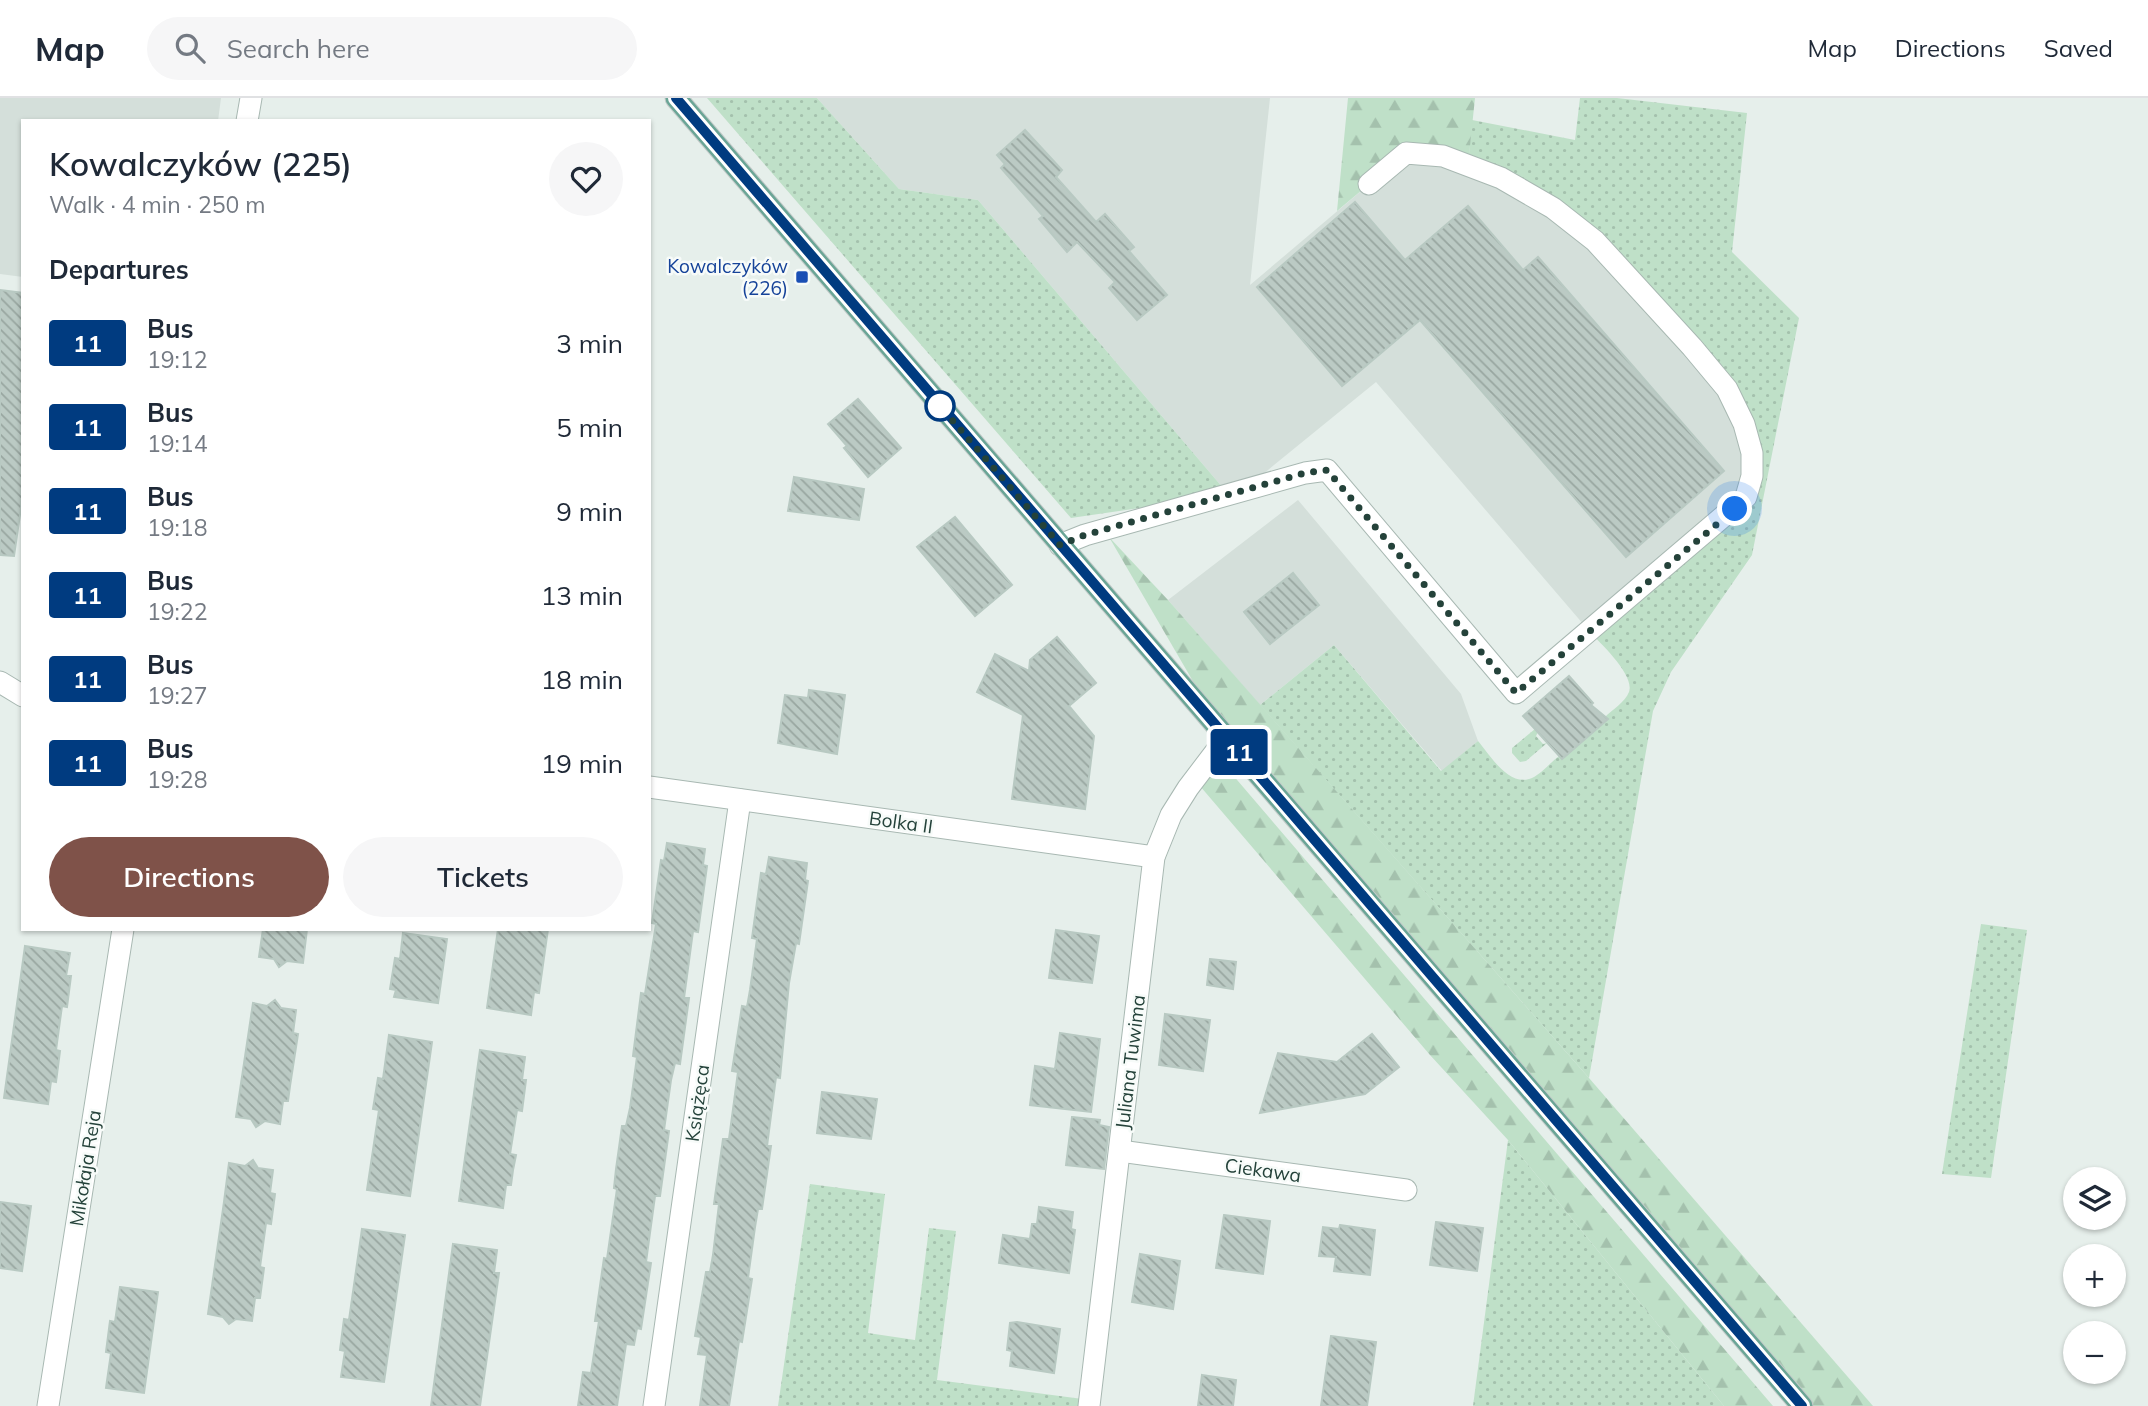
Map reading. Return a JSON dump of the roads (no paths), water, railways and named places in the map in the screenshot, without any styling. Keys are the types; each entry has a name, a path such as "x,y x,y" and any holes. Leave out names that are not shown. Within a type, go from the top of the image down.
{"main road":[{"path":"676,98 1802,1406"}],"street":[{"path":"247,119 251,98"},
{"path":"1060,545 1085,535 1305,473 1327,470 1516,693 1746,497 1752,476 1752,453 1744,424 1727,390 1692,347 1595,242 1553,208 1501,178 1443,156 1406,153 1369,184"},
{"path":"0,682 21,695"},
{"name":"Juliana Tuwima","path":"1089,1406 1154,857 1171,815 1226,738"},
{"name":"Bolka II","path":"651,787 1154,857"},
{"name":"Książęca","path":"654,1406 740,800"},
{"name":"Mikołaja Reja","path":"48,1406 123,931"},
{"name":"Ciekawa","path":"1120,1151 1406,1190"}],"place":[{"name":"Kowalczyków (226)","path":"802,277"}]}
